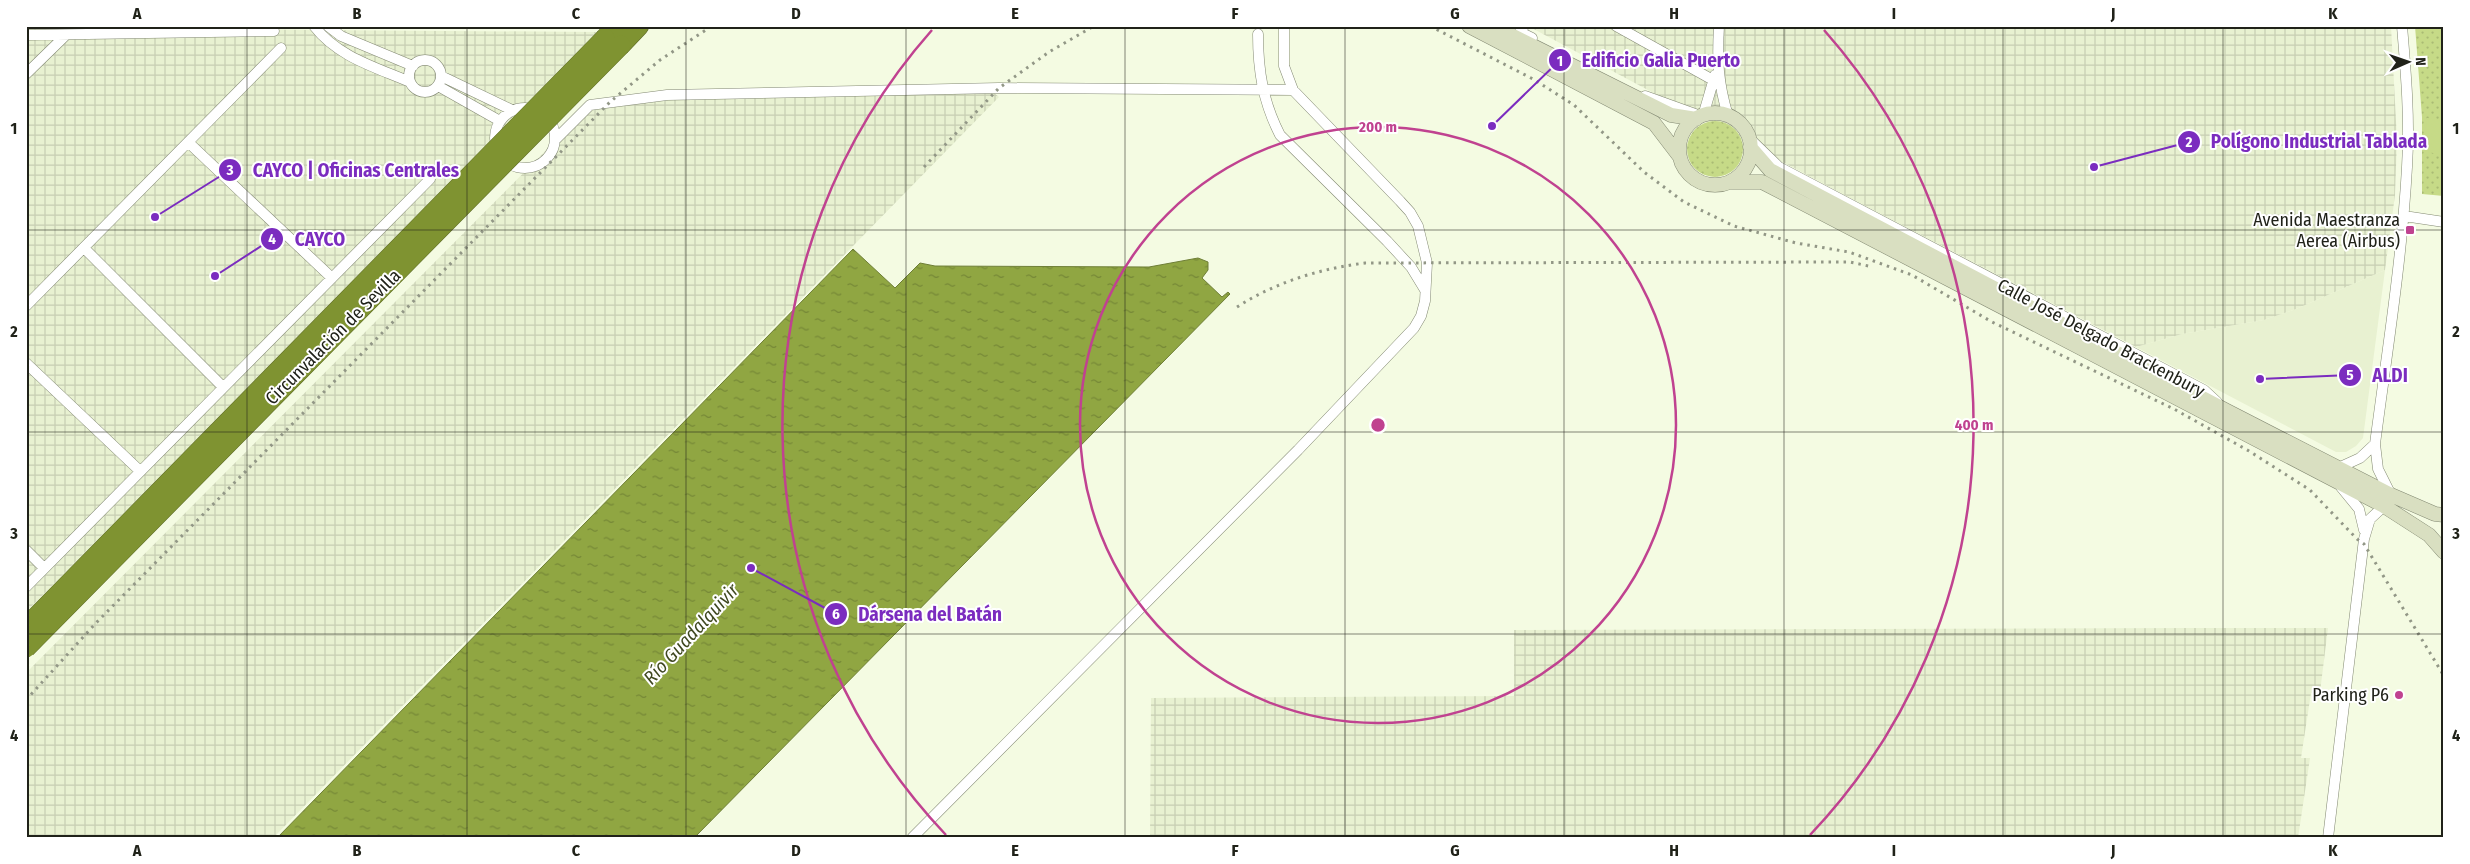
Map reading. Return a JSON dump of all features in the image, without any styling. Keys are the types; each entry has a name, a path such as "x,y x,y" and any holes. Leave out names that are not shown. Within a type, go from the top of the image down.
{"highway":[{"name":"Circunvalación de Sevilla","path":"26,627 616,26"},
{"name":"Circunvalación de Sevilla","path":"26,648 639,26"}],"main road":[{"path":"1469,26 1654,122 1680,157 1689,175 1701,182 1714,185 1730,182 1746,168 1750,142 1740,124 1728,116 1711,114 1700,117 1671,115 1493,26"},
{"path":"1680,157 1679,144 1683,132 1700,117"},
{"name":"Calle José Delgado Brackenbury","path":"1750,142 1770,170 2225,410 2337,475"},
{"name":"Calle José Delgado Brackenbury","path":"1730,182 1762,182 2388,501 2444,515"},
{"name":"Calle José Delgado Brackenbury","path":"2388,501 2429,534 2444,552"}],"street":[{"path":"314,26 343,54 410,82"},
{"path":"328,26 341,36 413,66"},
{"path":"912,838 1404,341 1421,316 1428,275 1418,226 1410,212 1293,90 1284,66 1284,26"},
{"path":"1508,26 1522,29 1645,96 1700,117 1717,66"},
{"path":"1616,26 1713,80"},
{"path":"1718,26 1717,66 1720,90 1728,116"},
{"path":"2364,539 2368,523 2388,501 2378,469 2375,444 2404,216 2408,108 2402,26"},
{"path":"26,35 274,31"},
{"path":"1258,34 1258,64 1262,91 1269,113 1280,135 1394,248 1411,267 1425,290"},
{"path":"26,74 66,35"},
{"path":"26,306 281,48"},
{"path":"429,61 438,66 440,81 434,90 424,93 414,88 410,82 409,74 413,66 418,62 429,61"},
{"path":"440,81 512,110 529,108 545,116 551,122 555,140"},
{"path":"440,81 500,121"},
{"path":"512,110 500,121 495,130 494,142 497,152 504,161 513,167 524,169 542,164 549,157 555,140 590,105 667,94 1000,88 1293,90"},
{"path":"189,143 332,278"},
{"path":"26,587 430,179"},
{"path":"2404,216 2444,222"},
{"path":"84,248 224,387"},
{"path":"26,363 140,471"},
{"path":"2328,838 2364,539 2364,521 2359,509 2337,475 2375,444"},
{"path":"26,550 44,568"}],"shaded area":[{"path":"1528,26 2391,26 2397,140 2395,195 2385,270 2296,309 2264,320 2182,334 2136,347 1841,193"},
{"path":"2415,26 2444,26 2444,196 2422,194 2422,117"},
{"path":"26,28 598,32 26,612"},
{"path":"993,92 999,97 273,838 26,838 26,673 587,109 664,99"},
{"path":"2427,118 2444,121 2444,155 2422,151"},
{"path":"1709,121 1721,121 1731,125 1739,133 1743,149 1739,165 1731,173 1721,177 1709,177 1699,173 1691,165 1687,155 1687,143 1691,133 1699,125"},
{"path":"2385,270 2363,438 2356,446 2346,452 2336,452 2136,347 2182,334 2264,320 2296,309"},
{"path":"2328,628 2320,692 2311,693 2301,758 2310,758 2298,838 1150,838 1151,698 1514,696 1514,630"}],"water":[{"name":"Río Guadalquivir","path":"853,249 895,288 920,263 935,266 1149,267 1198,258 1208,262 1208,270 1202,278 1222,297 1228,292 1230,294 694,838 277,838"}],"railway":[{"path":"26,700 95,624 610,102 660,60 712,26"},
{"path":"924,167 999,88 1049,52 1094,26"},
{"path":"1430,26 1533,79 1574,105 1644,172 1684,202 1734,226 1796,243 1849,252 1912,275 1992,322 2174,409 2249,451 2310,490 2364,544 2444,676"},
{"path":"1237,307 1267,290 1298,278 1331,269 1365,263 1850,262 1873,267"}],"place":[{"name":"Edificio Galia Puerto","path":"1492,126"},
{"name":"Polígono Industrial Tablada","path":"2094,167"},
{"name":"CAYCO | Oficinas Centrales","path":"155,217"},
{"name":"Avenida Maestranza Aerea (Airbus)","path":"2410,230"},
{"name":"CAYCO","path":"215,276"},
{"name":"ALDI","path":"2260,379"},
{"name":"Dársena del Batán","path":"751,568"},
{"name":"Parking P6","path":"2399,695"}]}
